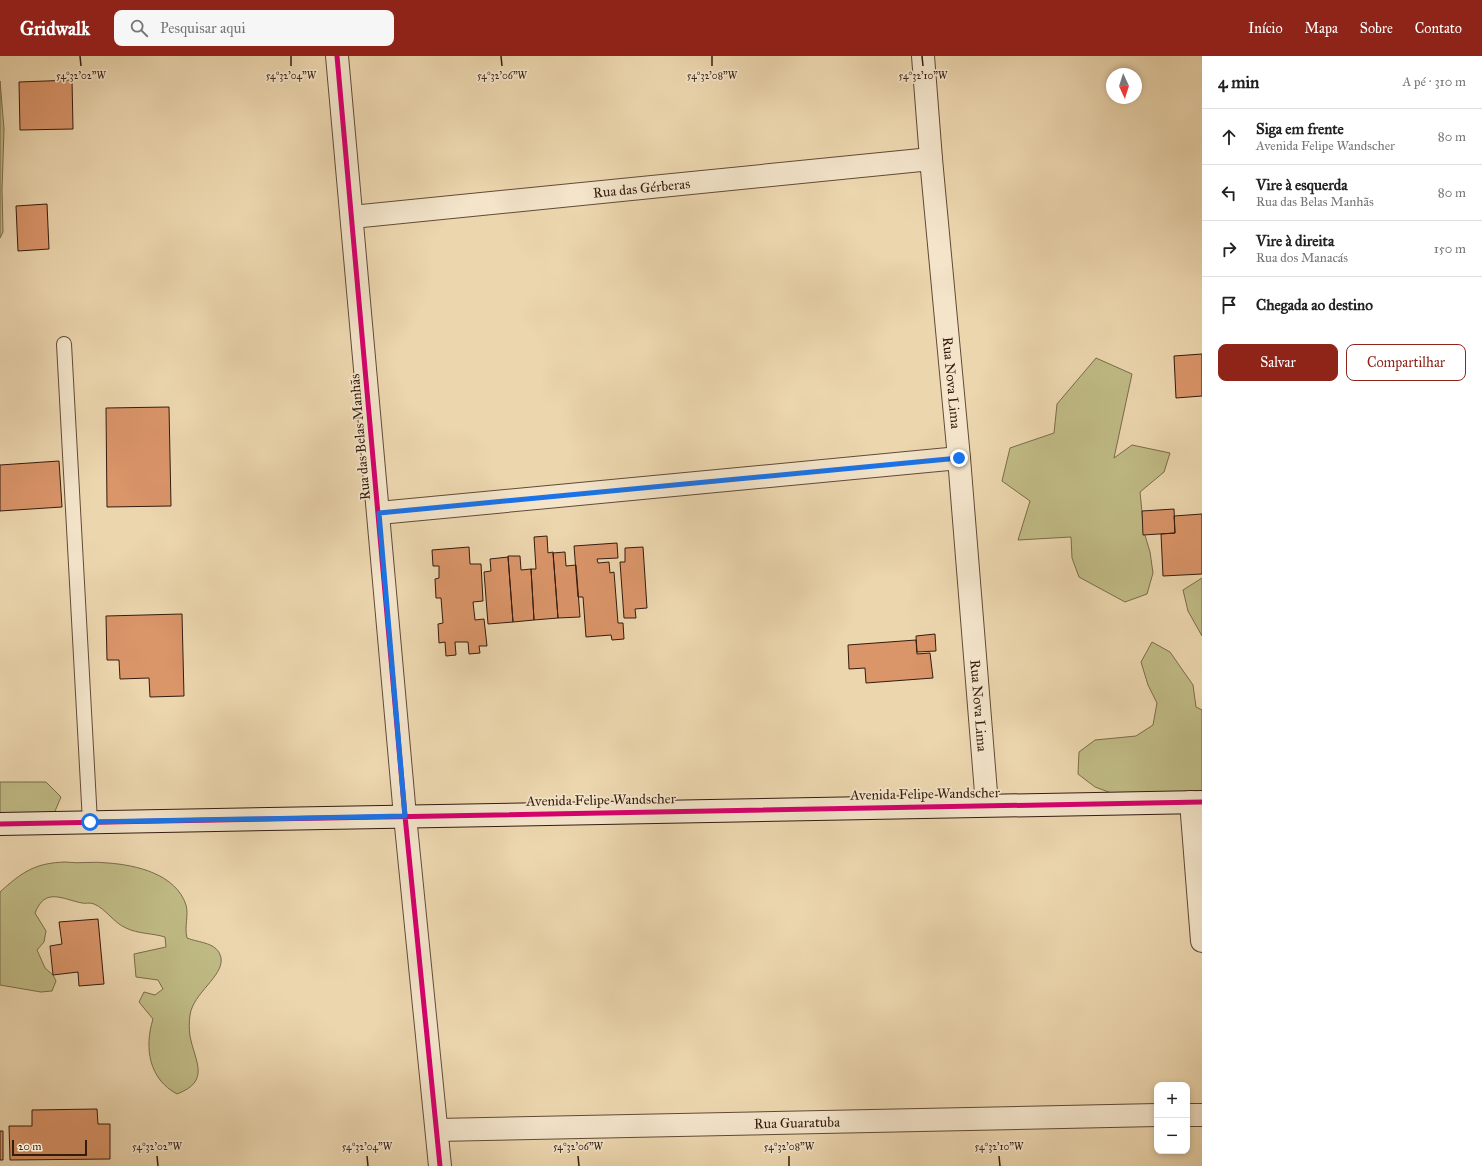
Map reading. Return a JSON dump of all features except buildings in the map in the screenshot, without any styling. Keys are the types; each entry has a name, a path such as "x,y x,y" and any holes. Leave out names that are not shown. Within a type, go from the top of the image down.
{"street":[{"name":"Rua das Belas Manhãs","path":"337,56 405,816 440,1166"},
{"name":"Rua Nova Lima","path":"923,56 931,159 959,458 987,805"},
{"name":"Rua das Gérberas","path":"352,216 931,159"},
{"path":"379,513 959,458"},
{"path":"1196,802 1202,941"},
{"name":"Avenida Felipe Wandscher","path":"0,824 1196,802"},
{"path":"1190,1115 1202,1114"},
{"name":"Rua Guaratuba","path":"437,1130 1154,1115"}],"lane":[{"path":"64,344 90,822"}],"shaded area":[{"path":"0,81 4,129 2,190 3,232 0,238"},
{"path":"1096,358 1132,374 1114,458 1132,445 1170,453 1164,472 1140,492 1144,532 1150,552 1153,573 1147,594 1125,602 1079,577 1072,558 1071,537 1018,540 1030,501 1002,481 1010,448 1054,433 1057,404"},
{"path":"1202,578 1202,636 1188,611 1183,590"},
{"path":"1152,642 1170,652 1193,685 1196,707 1202,710 1202,798 1114,794 1095,787 1078,774 1079,752 1095,740 1136,736 1153,725 1157,703 1148,685 1141,662"},
{"path":"0,782 46,782 61,797 53,816 0,818"},
{"path":"65,862 103,862 131,866 154,873 174,886 181,894 186,905 187,938 212,946 219,953 221,965 192,1007 190,1015 190,1036 198,1070 194,1083 188,1089 177,1094 160,1080 151,1062 149,1052 150,1030 153,1019 139,1002 144,992 155,995 163,989 158,980 136,977 134,954 166,947 165,937 126,928 92,903 83,903 49,897 39,905 35,913 46,931 44,942 37,950 45,968 53,975 56,981 52,991 41,992 0,985 0,892 15,879 30,870 45,864"}],"cycle path":[{"path":"337,56 405,816 440,1166"},
{"path":"0,824 1202,802"}],"route":[{"path":"90,822 405,816 379,513 959,458"}]}
